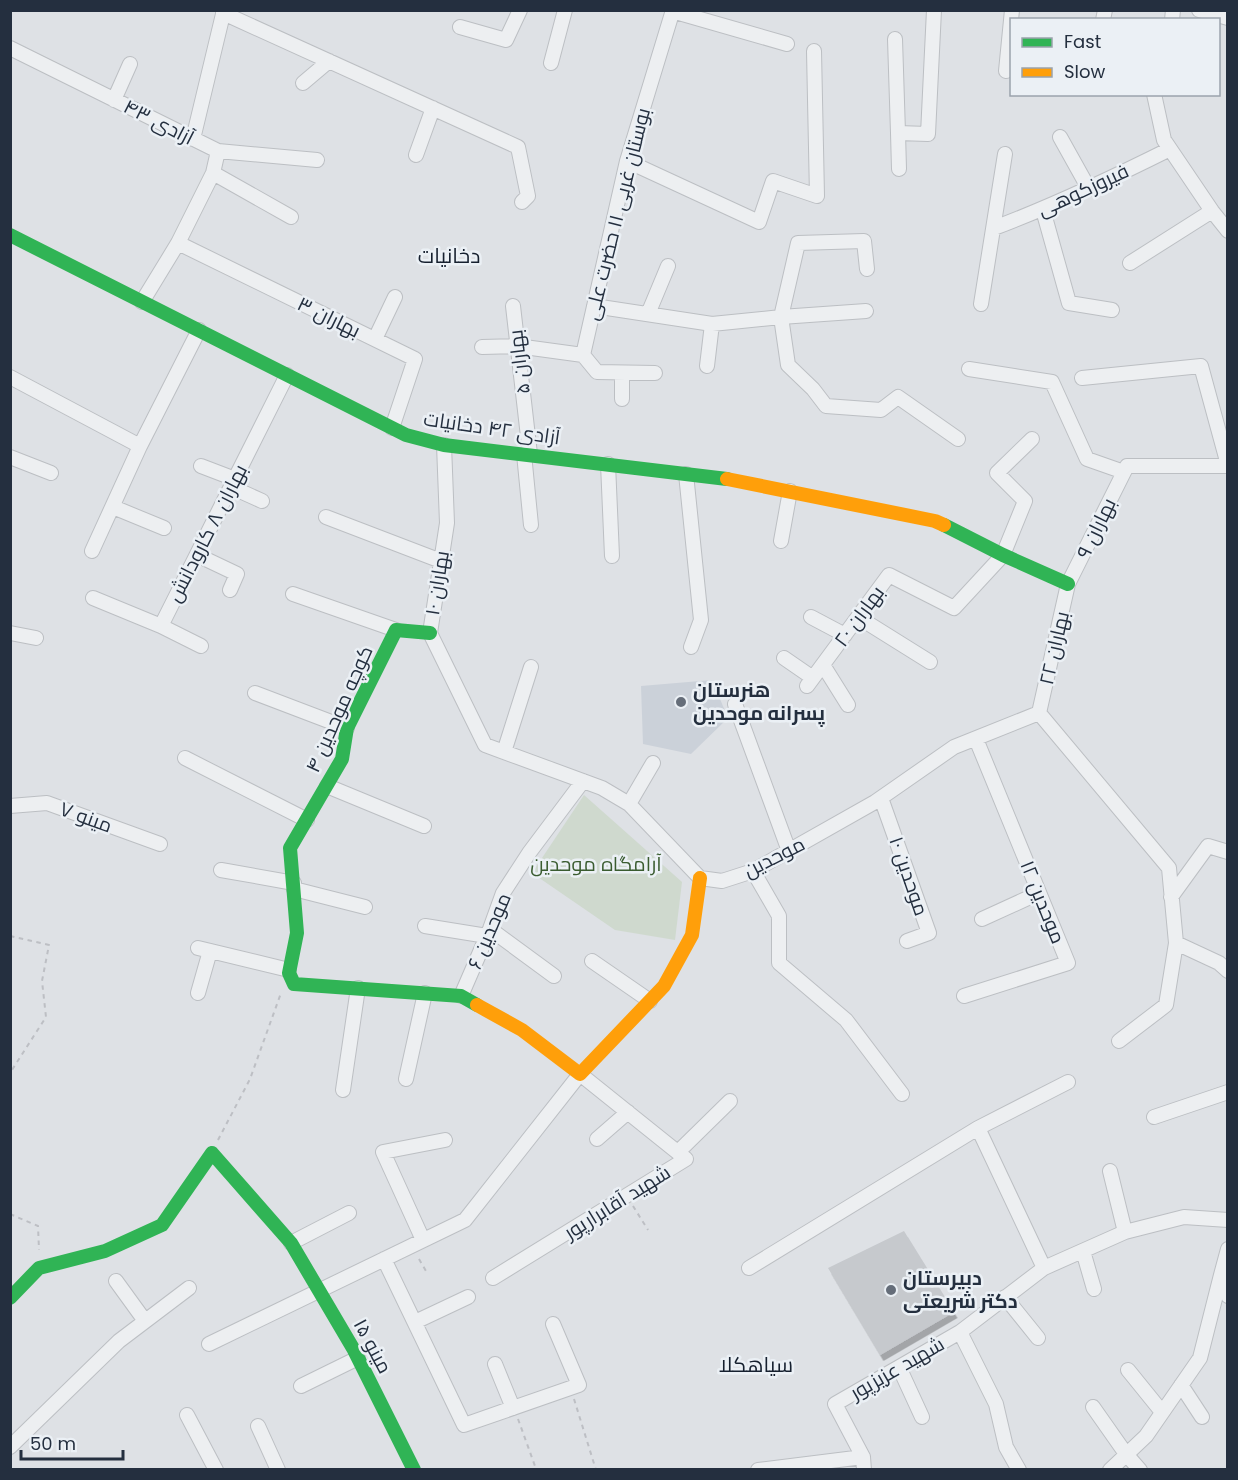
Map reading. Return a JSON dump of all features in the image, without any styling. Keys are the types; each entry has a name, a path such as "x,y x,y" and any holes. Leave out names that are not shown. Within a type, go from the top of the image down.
{"street":[{"path":"460,27 506,40 520,10"},
{"path":"898,133 927,134 934,10"},
{"path":"1198,10 1227,18"},
{"path":"551,63 564,11"},
{"path":"673,11 787,44"},
{"name":"بوستان غربی ۱۱ حضرت علی","path":"583,355 627,161 673,11"},
{"path":"193,139 224,12 518,147 528,196 522,202"},
{"path":"1006,72 1010,31"},
{"path":"895,39 899,169"},
{"name":"آزادی ۴۳","path":"10,48 218,151 213,173 178,243 142,302"},
{"path":"627,161 759,222 772,181 817,196 814,51"},
{"path":"303,83 329,61"},
{"path":"114,100 130,64"},
{"path":"1154,96 1164,140 1227,231"},
{"path":"416,155 433,108"},
{"path":"1060,137 1089,189"},
{"name":"فیروزکوهی","path":"994,228 1043,210 1170,149"},
{"path":"218,151 316,160"},
{"path":"981,304 1005,154"},
{"path":"213,173 291,217"},
{"path":"1043,210 1069,303 1112,310"},
{"path":"1131,263 1212,212"},
{"name":"آزادی ۴۲ دخانیات","path":"10,235 406,435 444,445 739,480 935,521 1068,584"},
{"path":"867,269 864,241 798,243 781,317 788,365 813,389 826,406 881,410 898,397 958,439"},
{"name":"بهاران ۳","path":"178,243 415,359 392,428"},
{"path":"648,314 668,266"},
{"path":"375,339 395,297"},
{"name":"بهاران ۵","path":"513,306 527,454 531,525"},
{"path":"594,306 712,324 866,311"},
{"path":"707,366 712,324"},
{"path":"92,551 140,446 199,330"},
{"path":"482,347 518,345 583,355 597,372 655,373"},
{"path":"969,369 1052,382 1087,459 1124,472 1127,466 1227,466 1201,366 1082,378"},
{"path":"622,373 622,399"},
{"name":"بهاران ۸ کارودانش","path":"93,598 161,626 287,375"},
{"path":"10,377 140,446"},
{"path":"1003,555 1025,501 997,473 1032,439"},
{"name":"بهاران ۱۰","path":"444,445 447,523 430,633 485,745 504,752"},
{"path":"10,457 51,473"},
{"path":"608,464 612,556"},
{"path":"201,466 262,501"},
{"name":"بهاران ۹","path":"1068,584 1124,472"},
{"path":"686,474 701,620 691,647"},
{"path":"781,541 790,491"},
{"path":"113,507 165,528"},
{"path":"326,517 441,561"},
{"path":"197,555 237,574 230,590"},
{"name":"بهاران ۲۰","path":"784,657 810,682 889,575 954,608 1003,555"},
{"name":"بهاران ۲۲","path":"1039,713 1068,584"},
{"path":"293,594 396,630"},
{"path":"811,617 845,634"},
{"path":"858,617 930,662"},
{"path":"161,626 201,646"},
{"name":"کوچه موحدین ۴","path":"289,972 297,933 290,848 342,759 347,728 396,630 430,633"},
{"path":"10,633 36,638"},
{"path":"823,665 848,705"},
{"path":"209,1344 465,1220 580,1074 664,986 692,935 700,878 629,804 602,788 504,752 531,667"},
{"path":"255,693 347,728"},
{"path":"735,704 789,851"},
{"path":"1039,713 1169,868 1176,943 1166,1005 1119,1041"},
{"name":"موحدین","path":"700,878 722,881 753,872 881,798 954,747 1039,713"},
{"name":"موحدین ۱۲","path":"964,996 1068,963 976,740"},
{"path":"184,758 307,820"},
{"path":"629,804 653,763"},
{"name":"موحدین ۶","path":"461,996 489,933 503,893 583,781"},
{"path":"327,786 424,826"},
{"name":"موحدین ۱۰","path":"881,798 929,933 908,941"},
{"name":"مینو ۷","path":"10,806 47,803 160,844"},
{"path":"1172,897 1208,846 1227,852"},
{"path":"221,870 294,886 364,907"},
{"path":"753,872 779,916 779,963 846,1020 902,1094"},
{"path":"982,919 1040,893"},
{"path":"425,926 489,933 554,976"},
{"path":"1176,943 1219,963 1227,971"},
{"path":"198,993 204,949 289,972 294,984 461,996 522,1030 580,1074"},
{"path":"592,961 650,1001"},
{"path":"343,1090 358,988"},
{"path":"406,1079 425,993"},
{"name":"شهید آقابرارپور","path":"493,1278 686,1159 580,1074"},
{"path":"749,1268 978,1128 1068,1082"},
{"path":"1154,1117 1227,1092"},
{"path":"678,1152 730,1101"},
{"path":"597,1139 628,1112"},
{"path":"978,1128 1044,1268"},
{"path":"423,1240 383,1152 445,1140"},
{"path":"10,1298 39,1268 105,1251 162,1225 212,1153"},
{"name":"مینو ۱۵","path":"212,1153 291,1243 358,1358 414,1470"},
{"path":"1110,1171 1125,1232"},
{"path":"291,1243 349,1213"},
{"name":"شهید عزیزپور","path":"863,1463 835,1404 960,1332 1044,1268 1125,1232 1184,1217 1227,1220"},
{"path":"1110,1470 1146,1436 1200,1358 1224,1275 1227,1249"},
{"path":"1083,1251 1094,1289"},
{"path":"384,1259 464,1425 579,1385 553,1324"},
{"path":"1224,1275 1227,1296"},
{"path":"116,1281 145,1321"},
{"path":"10,1448 119,1341 189,1288"},
{"path":"415,1322 468,1297"},
{"path":"1005,1297 1038,1338"},
{"path":"960,1332 996,1404 1013,1468"},
{"path":"301,1386 358,1358"},
{"path":"495,1364 513,1408"},
{"path":"899,1367 922,1417"},
{"path":"1128,1370 1162,1412"},
{"path":"1181,1385 1202,1417"},
{"path":"1093,1407 1140,1470"},
{"path":"188,1415 216,1470"},
{"path":"258,1426 279,1470"},
{"path":"758,1470 863,1463"}],"path":[{"path":"10,936 49,945 42,981 46,1017 10,1073"},
{"path":"212,1153 250,1079 281,992"},
{"path":"626,1196 648,1230"},
{"path":"10,1214 38,1226 39,1268"},
{"path":"570,1388 596,1470"},
{"path":"513,1408 535,1466"}],"shaded area":[{"name":"هنرستان پسرانه موحدین","path":"712,680 728,718 691,754 643,744 641,686"}],"green space":[{"name":"آرامگاه موحدین","path":"584,795 682,882 675,940 615,930 532,873"}],"building":[{"name":"دبیرستان دکتر شریعتی","path":"904,1231 954,1312 880,1355 828,1268"}],"traffic: fast":[{"path":"10,235 406,435 444,445 727,479"},
{"path":"944,525 1068,584"},
{"path":"430,633 396,630 347,728 342,759 290,848 297,933 289,973 294,984 461,996 477,1005"},
{"path":"10,1298 39,1268 105,1251 162,1225 212,1153 291,1243 354,1350 414,1470"}],"traffic: slow":[{"path":"727,479 935,521 944,525"},
{"path":"477,1005 522,1030 580,1074 664,986 692,935 700,878"}],"place":[{"name":"هنرستان پسرانه موحدین","path":"681,702"},
{"name":"دبیرستان دکتر شریعتی","path":"891,1290"}],"district":[{"name":"دخانیات","path":"449,256"},
{"name":"سیاهکلا","path":"756,1365"}]}
